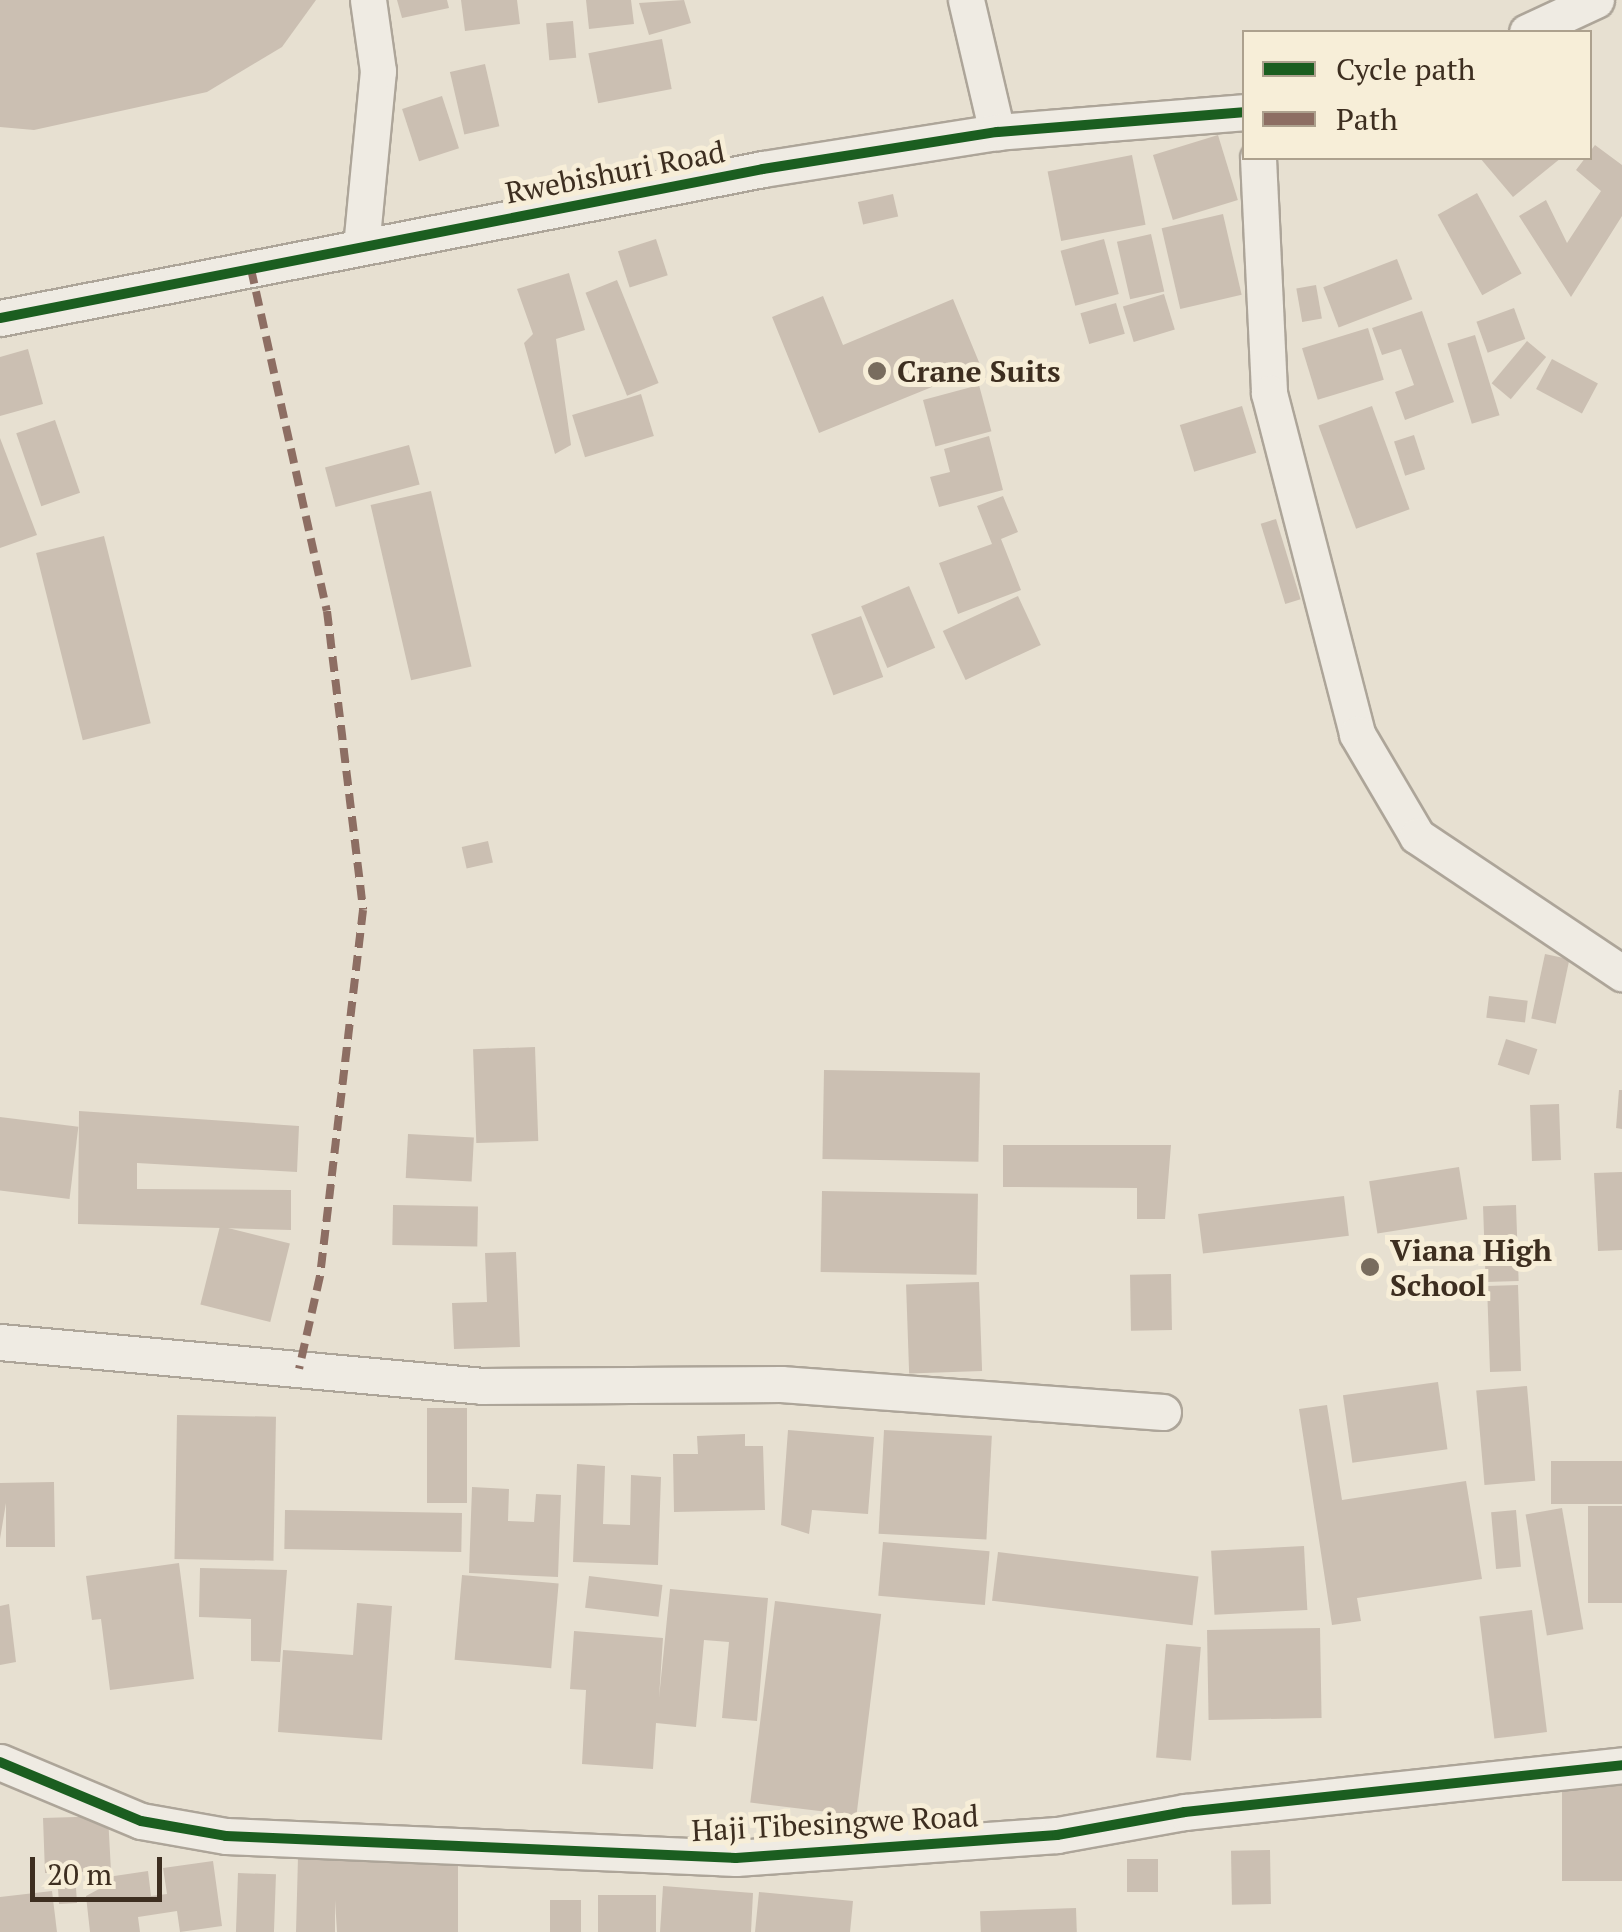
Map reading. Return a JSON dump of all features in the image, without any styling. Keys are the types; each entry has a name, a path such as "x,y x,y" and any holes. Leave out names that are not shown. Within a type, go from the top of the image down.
{"street":[{"path":"362,247 378,71 368,0"},
{"path":"966,0 997,132"},
{"path":"1531,30 1596,0"},
{"name":"Rwebishuri Road","path":"0,318 763,169 997,132 1242,112"},
{"path":"1258,160 1269,393 1357,734 1417,836 1622,973"},
{"path":"0,1342 481,1386 781,1384 1163,1412"},
{"name":"Haji Tibesingwe Road","path":"0,1762 142,1821 226,1836 736,1858 1057,1835 1185,1812 1622,1766"}],"building":[{"path":"0,0 316,0 282,47 207,92 34,130 0,127"},
{"path":"397,0 447,0 449,8 402,18"},
{"path":"461,0 517,0 520,24 465,31"},
{"path":"586,0 631,0 634,24 589,29"},
{"path":"684,0 691,23 649,35 639,3"},
{"path":"573,21 576,58 549,60 546,23"},
{"path":"662,39 672,89 598,103 588,53"},
{"path":"485,64 499,126 464,134 450,72"},
{"path":"442,96 459,148 419,161 402,109"},
{"path":"1218,135 1238,200 1173,220 1153,155"},
{"path":"1595,145 1622,165 1622,216 1571,297 1519,216 1546,200 1567,243 1601,191 1576,170 1584,160 1592,160"},
{"path":"1132,155 1146,225 1061,241 1048,171"},
{"path":"1482,160 1559,160 1513,197"},
{"path":"1477,193 1522,273 1482,295 1438,215"},
{"path":"893,194 898,216 863,225 858,202"},
{"path":"1223,214 1242,295 1180,309 1162,228"},
{"path":"1151,234 1164,291 1130,299 1117,242"},
{"path":"656,239 668,275 630,288 618,251"},
{"path":"1104,239 1119,294 1075,306 1061,251"},
{"path":"1397,259 1412,299 1339,327 1323,287"},
{"path":"569,273 585,330 556,339 571,445 555,454 524,343 533,334 517,289"},
{"path":"617,280 659,383 627,396 585,293"},
{"path":"1316,285 1322,318 1302,322 1296,288"},
{"path":"1164,294 1175,329 1134,342 1123,307"},
{"path":"823,296 843,345 953,299 981,367 819,433 772,317"},
{"path":"1116,303 1125,334 1089,344 1080,313"},
{"path":"1514,308 1525,339 1488,353 1476,322"},
{"path":"1422,311 1454,402 1405,420 1395,392 1414,385 1401,349 1382,355 1372,328"},
{"path":"1368,328 1384,380 1318,400 1302,348"},
{"path":"1475,335 1500,415 1472,424 1447,343"},
{"path":"1527,341 1546,357 1511,399 1492,383"},
{"path":"28,349 43,404 0,416 0,357"},
{"path":"1552,359 1598,383 1582,413 1536,389"},
{"path":"979,385 991,431 935,446 923,400"},
{"path":"641,394 654,436 585,457 572,415"},
{"path":"1242,406 1256,453 1194,472 1180,425"},
{"path":"1372,406 1410,509 1356,529 1318,425"},
{"path":"55,420 80,493 41,506 16,433"},
{"path":"1414,435 1425,469 1405,476 1394,441"},
{"path":"989,436 1003,490 939,507 930,477 950,472 944,449"},
{"path":"0,438 37,535 0,548"},
{"path":"409,445 420,485 336,507 325,468"},
{"path":"431,491 471,666 411,680 371,505"},
{"path":"1003,496 1018,532 1001,539 1021,590 958,614 939,563 992,544 977,506"},
{"path":"1276,519 1301,599 1285,604 1261,524"},
{"path":"104,536 151,723 83,740 36,553"},
{"path":"909,586 935,648 887,668 861,606"},
{"path":"1018,596 1041,645 966,680 943,631"},
{"path":"861,616 883,677 833,695 811,634"},
{"path":"488,841 493,862 467,869 462,847"},
{"path":"1545,954 1569,959 1556,1024 1531,1019"},
{"path":"1489,996 1528,1001 1525,1023 1486,1018"},
{"path":"1506,1039 1537,1049 1529,1075 1498,1065"},
{"path":"535,1047 538,1141 476,1143 473,1049"},
{"path":"824,1070 980,1073 978,1162 822,1159"},
{"path":"1622,1090 1622,1129 1616,1128"},
{"path":"1559,1104 1561,1160 1532,1161 1530,1105"},
{"path":"79,1111 299,1126 297,1172 137,1163 137,1189 291,1190 291,1230 78,1224"},
{"path":"0,1117 78,1127 70,1199 0,1191"},
{"path":"408,1134 474,1137 472,1181 406,1178"},
{"path":"1003,1145 1171,1145 1165,1219 1137,1219 1137,1188 1003,1187"},
{"path":"1459,1167 1467,1219 1377,1234 1369,1181"},
{"path":"1622,1172 1622,1250 1598,1251 1594,1173"},
{"path":"822,1191 978,1194 977,1275 821,1272"},
{"path":"1344,1196 1349,1236 1203,1254 1198,1214"},
{"path":"393,1205 478,1206 477,1246 392,1245"},
{"path":"1516,1205 1519,1281 1486,1282 1483,1206"},
{"path":"220,1226 290,1243 270,1322 200,1305"},
{"path":"516,1252 520,1347 454,1349 452,1303 487,1302 485,1253"},
{"path":"1171,1274 1172,1330 1131,1331 1130,1275"},
{"path":"979,1282 982,1371 909,1373 906,1285"},
{"path":"1518,1285 1521,1371 1490,1372 1487,1286"},
{"path":"1438,1382 1447,1449 1352,1463 1343,1395"},
{"path":"1527,1386 1535,1481 1484,1485 1476,1390"},
{"path":"1327,1405 1342,1500 1466,1481 1482,1579 1357,1598 1361,1621 1332,1625 1299,1409"},
{"path":"427,1408 467,1408 467,1503 427,1503"},
{"path":"177,1415 276,1417 273,1561 174,1559"},
{"path":"788,1430 874,1437 868,1514 812,1510 809,1534 781,1525"},
{"path":"884,1430 992,1436 986,1540 879,1534"},
{"path":"745,1434 745,1446 763,1446 765,1510 674,1512 673,1454 698,1454 697,1436"},
{"path":"1551,1461 1622,1461 1622,1504 1551,1504"},
{"path":"577,1464 605,1466 603,1524 630,1525 631,1475 661,1477 658,1565 573,1562"},
{"path":"54,1482 55,1547 6,1547 6,1503 0,1539 0,1483"},
{"path":"472,1487 509,1489 508,1521 534,1522 536,1494 561,1495 558,1577 469,1573"},
{"path":"1588,1506 1622,1506 1622,1603 1588,1603"},
{"path":"1562,1508 1583,1629 1547,1636 1526,1514"},
{"path":"285,1510 462,1513 461,1552 284,1549"},
{"path":"1516,1510 1521,1567 1496,1569 1491,1512"},
{"path":"883,1542 990,1551 985,1605 878,1596"},
{"path":"1304,1546 1307,1610 1214,1615 1211,1551"},
{"path":"998,1552 1198,1577 1193,1625 992,1601"},
{"path":"179,1563 194,1679 110,1690 101,1619 92,1620 86,1576"},
{"path":"200,1568 287,1570 280,1662 251,1661 251,1619 199,1617"},
{"path":"462,1575 559,1583 551,1668 455,1660"},
{"path":"589,1576 662,1585 659,1617 585,1608"},
{"path":"670,1589 768,1598 757,1721 722,1718 729,1642 704,1640 696,1727 656,1723 653,1769 582,1764 586,1690 570,1689 574,1631 663,1638 659,1698"},
{"path":"775,1601 881,1614 856,1816 750,1802"},
{"path":"357,1603 392,1606 382,1740 278,1732 283,1650 353,1655"},
{"path":"9,1604 16,1662 0,1665 0,1606"},
{"path":"1532,1610 1547,1732 1494,1739 1479,1616"},
{"path":"1320,1628 1322,1718 1209,1720 1207,1630"},
{"path":"1166,1644 1201,1647 1191,1761 1156,1758"},
{"path":"1562,1785 1622,1785 1622,1881 1562,1881"},
{"path":"108,1816 111,1871 75,1872 77,1903 59,1904 57,1873 45,1873 43,1818"},
{"path":"1270,1850 1271,1904 1232,1905 1231,1851"},
{"path":"298,1857 458,1858 458,1932 337,1932 335,1900 335,1932 296,1932"},
{"path":"1127,1859 1158,1859 1158,1892 1127,1892"},
{"path":"213,1861 222,1926 180,1932 177,1911 138,1917 140,1932 90,1932 86,1896 99,1889 94,1879 148,1871 151,1896 167,1894 163,1868"},
{"path":"238,1873 276,1874 274,1932 236,1932"},
{"path":"663,1886 753,1893 751,1932 660,1932"},
{"path":"52,1891 57,1932 0,1932 0,1897"},
{"path":"759,1892 853,1901 850,1932 755,1932"},
{"path":"598,1895 656,1895 656,1932 598,1932"},
{"path":"550,1900 581,1900 581,1932 550,1932"},
{"path":"1076,1908 1077,1932 981,1932 980,1911"}],"marked path":[{"path":"251,269 327,611 363,910 320,1276 299,1369"}],"cycle path":[{"path":"0,318 763,169 997,132 1242,112"},
{"path":"0,1762 141,1821 226,1836 736,1858 1057,1835 1185,1812 1622,1765"}],"place":[{"name":"Crane Suits","path":"877,371"},
{"name":"Viana High School","path":"1370,1267"}]}
